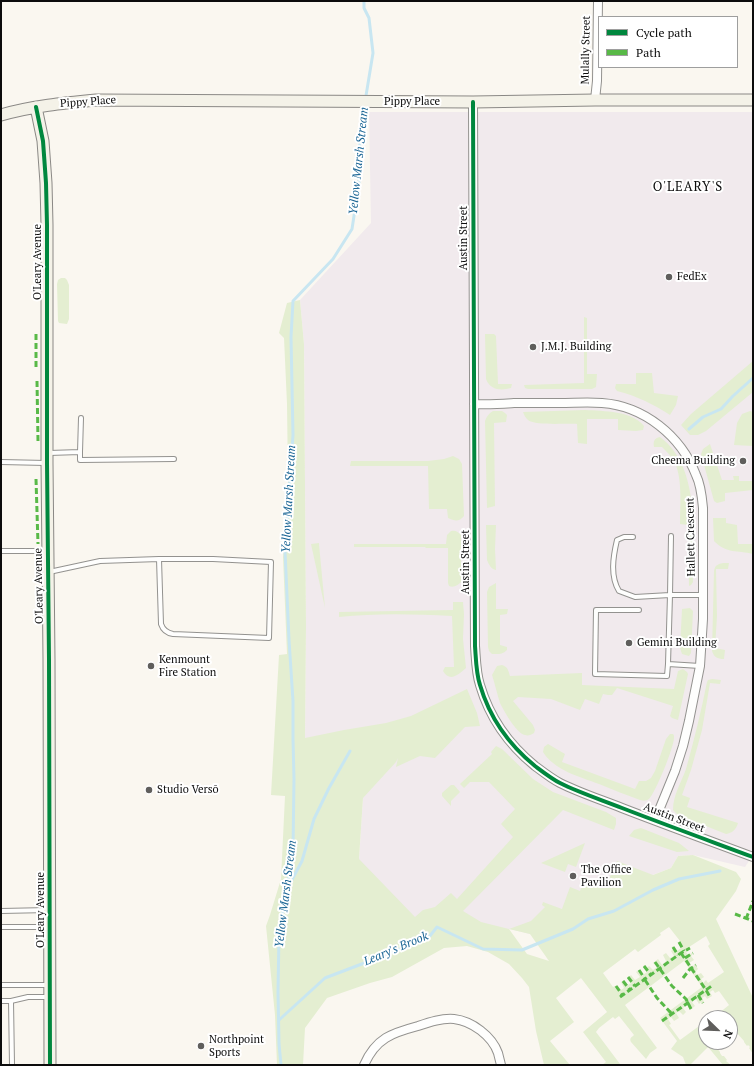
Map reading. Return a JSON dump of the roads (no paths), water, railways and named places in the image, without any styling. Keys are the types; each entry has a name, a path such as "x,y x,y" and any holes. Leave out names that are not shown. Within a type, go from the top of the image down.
{"street":[{"name":"Mulally Street","path":"596,100 598,1"},
{"name":"Pippy Place","path":"1,115 36,107 96,100 473,102 753,100"},
{"name":"Austin Street","path":"473,102 475,646 480,684 486,701 501,731 512,744 524,757 559,783 753,857"},
{"name":"O'Leary Avenue","path":"36,107 43,141 46,183 50,1065"},
{"name":"Hallett Crescent","path":"474,404 604,403 631,410 645,416 671,435 689,459 696,475 701,492 703,508 704,595 700,666 683,746 675,771 655,820"},
{"path":"364,1065 370,1052 381,1040 396,1032 440,1020 455,1019 480,1030 490,1040 498,1053 501,1065"}],"lane":[{"path":"81,418 80,460 174,459"},
{"path":"1,462 47,458 80,452"},
{"path":"639,610 596,610 595,674 667,676 671,536"},
{"path":"633,537 624,537 617,540 614,555 614,574 615,584 619,591 635,596 704,595"},
{"path":"1,551 47,551"},
{"path":"48,572 100,561 159,559 213,559 271,562 269,638 168,633 161,624 159,559"},
{"path":"668,664 700,666"},
{"path":"1,911 50,910"},
{"path":"1,927 50,927"},
{"path":"1,985 50,985"},
{"path":"1,1002 28,997 50,997"},
{"path":"11,1001 12,1065"}],"waterway":[{"name":"Yellow Marsh Stream","path":"281,1065 278,992 279,934 293,850 293,701 285,551 293,435 291,337 293,301 333,259 352,229 359,183 359,153 363,114 373,53 369,18 364,8 364,1"},
{"path":"689,429 703,417 721,409 753,378"},
{"path":"287,889 302,861 314,819 329,788 350,751"},
{"name":"Leary's Brook","path":"279,1020 325,978 429,937 437,927 483,949 522,950 573,929 588,919 614,911 653,890 679,879 720,871"}],"place":[{"name":"FedEx","path":"669,277"},
{"name":"J.M.J. Building","path":"533,347"},
{"name":"Cheema Building","path":"743,461"},
{"name":"Gemini Building","path":"629,643"},
{"name":"Kenmount Fire Station","path":"151,666"},
{"name":"Studio Versō","path":"149,790"},
{"name":"The Office Pavilion","path":"573,876"},
{"name":"Northpoint Sports","path":"201,1046"}],"district":[{"name":"O'LEARY'S","path":"688,187"}]}
